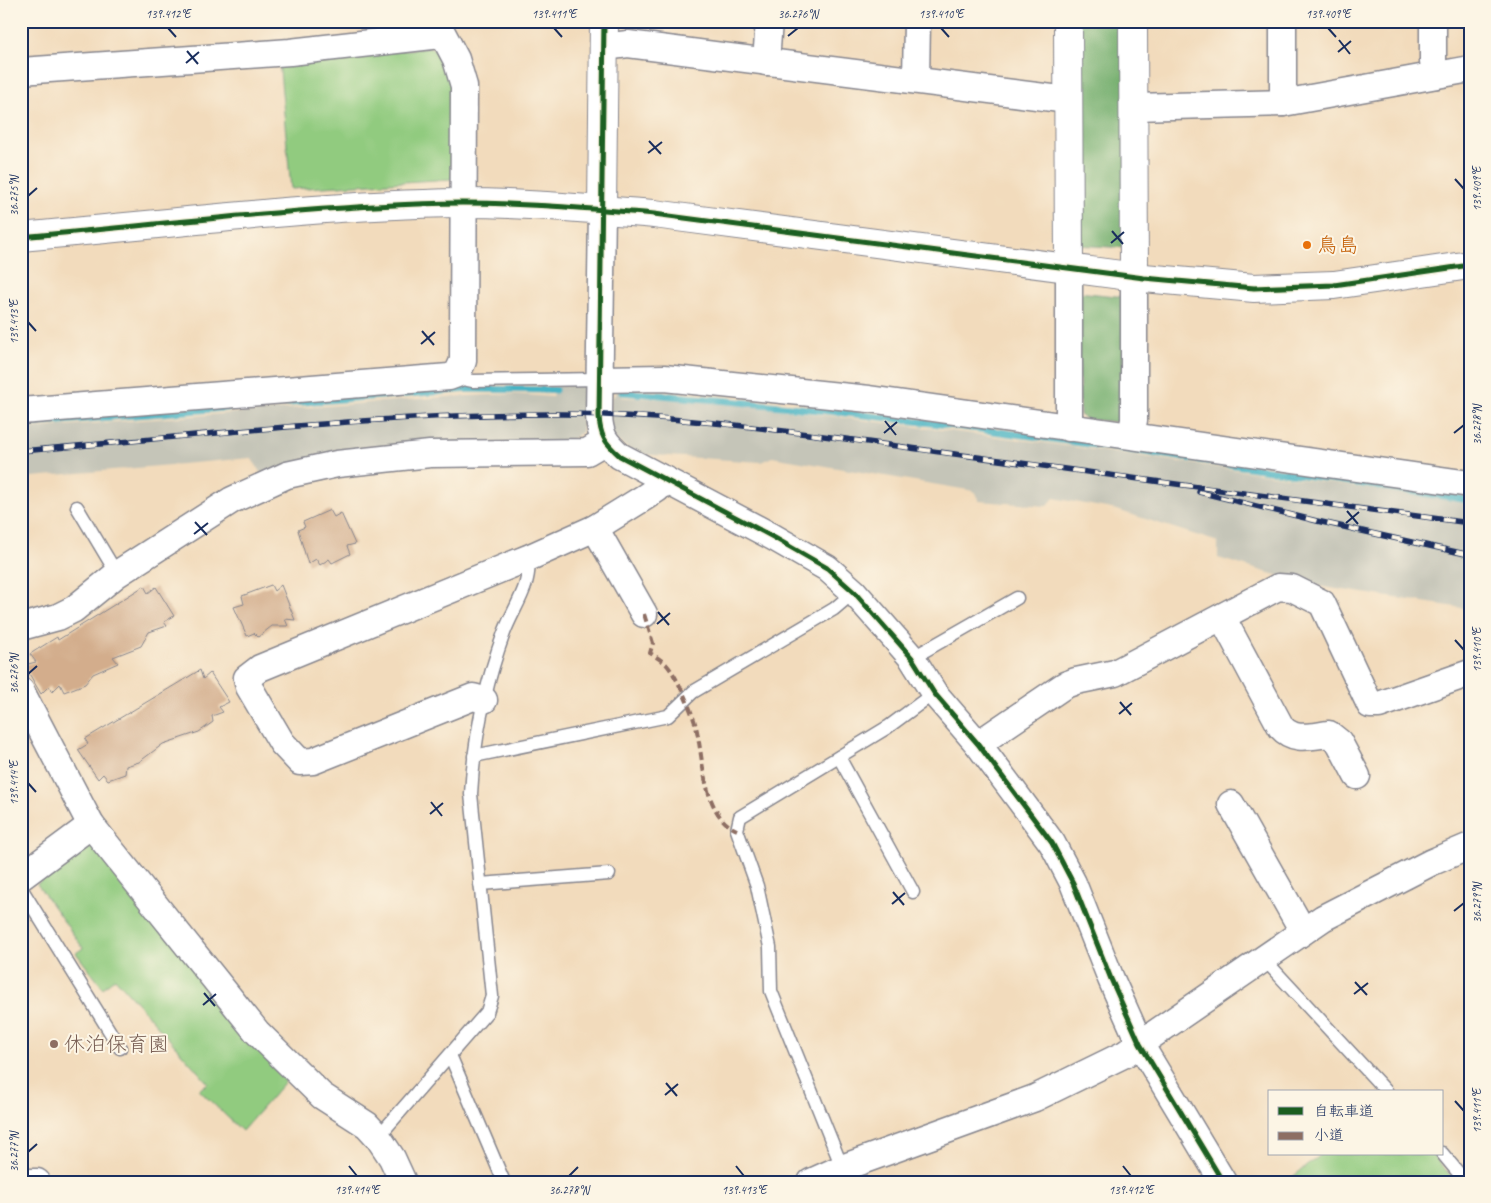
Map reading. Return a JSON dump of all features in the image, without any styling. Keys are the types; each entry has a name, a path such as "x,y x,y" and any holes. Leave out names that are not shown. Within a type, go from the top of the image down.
{"street":[{"path":"766,62 768,21"},
{"path":"916,80 917,21"},
{"path":"1068,21 1069,428"},
{"path":"1132,435 1134,420 1133,21"},
{"path":"1283,21 1283,103"},
{"path":"1433,21 1433,61 1436,74"},
{"path":"21,71 290,52 439,28 456,59 464,86 463,361 457,374 450,377 21,411"},
{"path":"1068,100 628,44 604,34 600,432 604,442 620,456 826,568 854,592 912,658 934,693 978,744 1052,843 1073,883 1140,1044 1223,1182"},
{"path":"1134,107 1283,103 1470,69"},
{"path":"21,237 363,207 463,203 602,210 1134,277 1263,288 1334,285 1470,265"},
{"path":"601,378 664,378 869,399 1470,484"},
{"path":"21,627 58,617 74,609 117,574 232,500 287,474 337,464 430,454 587,452 604,442"},
{"path":"484,700 473,696 313,761 300,762 282,743 249,687 246,678 260,668 528,558 595,528 645,498 657,489 665,479"},
{"path":"595,528 644,614"},
{"path":"978,744 1065,685 1076,680 1115,673 1278,588 1292,588 1322,602 1370,705 1380,705 1470,673"},
{"path":"1222,616 1281,727 1287,734 1297,737 1329,734 1339,742 1358,776"},
{"path":"21,690 91,825 257,1032 322,1096 366,1125 378,1137 392,1158 403,1182"},
{"path":"1231,804 1303,931"},
{"path":"21,878 91,825"},
{"path":"811,1182 845,1175 1035,1098 1140,1044 1323,918 1470,846"},
{"path":"26,1182 37,1182"}],"lane":[{"path":"457,374 463,379 473,381 601,378"},
{"path":"77,506 117,574"},
{"path":"378,1137 487,1012 492,996 471,794 474,756 484,700 504,633 526,586 529,568 528,558"},
{"path":"474,756 668,716 692,692 834,609 854,592"},
{"path":"912,658 1017,598"},
{"path":"845,1175 771,990 768,938 757,886 737,830 740,817 888,726 934,693"},
{"path":"838,757 913,892"},
{"path":"480,884 609,874"},
{"path":"21,888 120,1048"},
{"path":"1263,958 1385,1090"},
{"path":"450,1055 504,1182"},
{"path":"1444,1155 1466,1182"}],"shaded area":[{"path":"584,385 582,432 567,443 263,475 251,458 21,478 21,429 446,397 514,394 552,397 557,386"},
{"path":"621,388 621,397 719,402 1053,444 1470,503 1470,607 1469,609 1310,585 1218,558 1218,542 1117,510 1054,498 1047,506 979,501 974,491 772,457 761,462 637,454 610,436 611,399"}],"green space":[{"path":"1076,21 1125,21 1127,248 1076,245"},
{"path":"431,48 439,52 451,69 452,179 291,189 279,60"},
{"path":"1078,292 1126,297 1124,416 1117,422 1085,419 1080,415"},
{"path":"88,838 290,1076 242,1131 199,1090 208,1083 115,978 103,988 76,953 83,948 37,884"},
{"path":"1319,1156 1433,1156 1457,1182 1286,1182"}],"building":[{"path":"330,510 334,517 341,513 355,544 347,546 350,554 332,563 329,559 320,565 316,559 308,564 298,530 305,527 303,522"},
{"path":"271,585 274,591 281,585 295,620 285,619 288,626 272,626 258,637 254,633 247,636 234,607 244,604 242,596"},
{"path":"144,586 148,593 156,587 174,616 164,622 167,626 149,632 141,646 113,657 118,663 93,674 85,684 64,692 60,684 52,692 49,686 41,694 24,665 36,662 30,654 57,637 58,640"},
{"path":"200,670 203,679 210,673 229,702 219,707 223,712 212,716 213,722 199,732 163,744 139,762 126,766 125,774 108,780 103,774 98,779 78,750 88,744 85,739"}],"waterway":[{"path":"21,424 470,389 555,390"},
{"path":"622,392 728,401 941,424 1470,500"}],"railway":[{"path":"21,451 359,421 494,415 609,415 704,422 799,433 1470,523"},
{"path":"1199,492 1317,521 1470,555"}],"marked path":[{"path":"644,614 653,643 650,653 670,669 683,692 693,716 710,798 725,822 737,830"}],"cycle path":[{"path":"604,21 599,416 604,439 620,456 773,537 827,568 854,592 912,658 934,693 978,744 1052,843 1073,883 1111,979 1140,1044 1223,1182"},
{"path":"21,237 297,211 352,207 486,203 654,214 1144,278 1254,288 1334,285 1470,265"}],"place":[{"name":"鳥島","path":"1307,245"},
{"name":"休泊保育園","path":"54,1044"}]}
